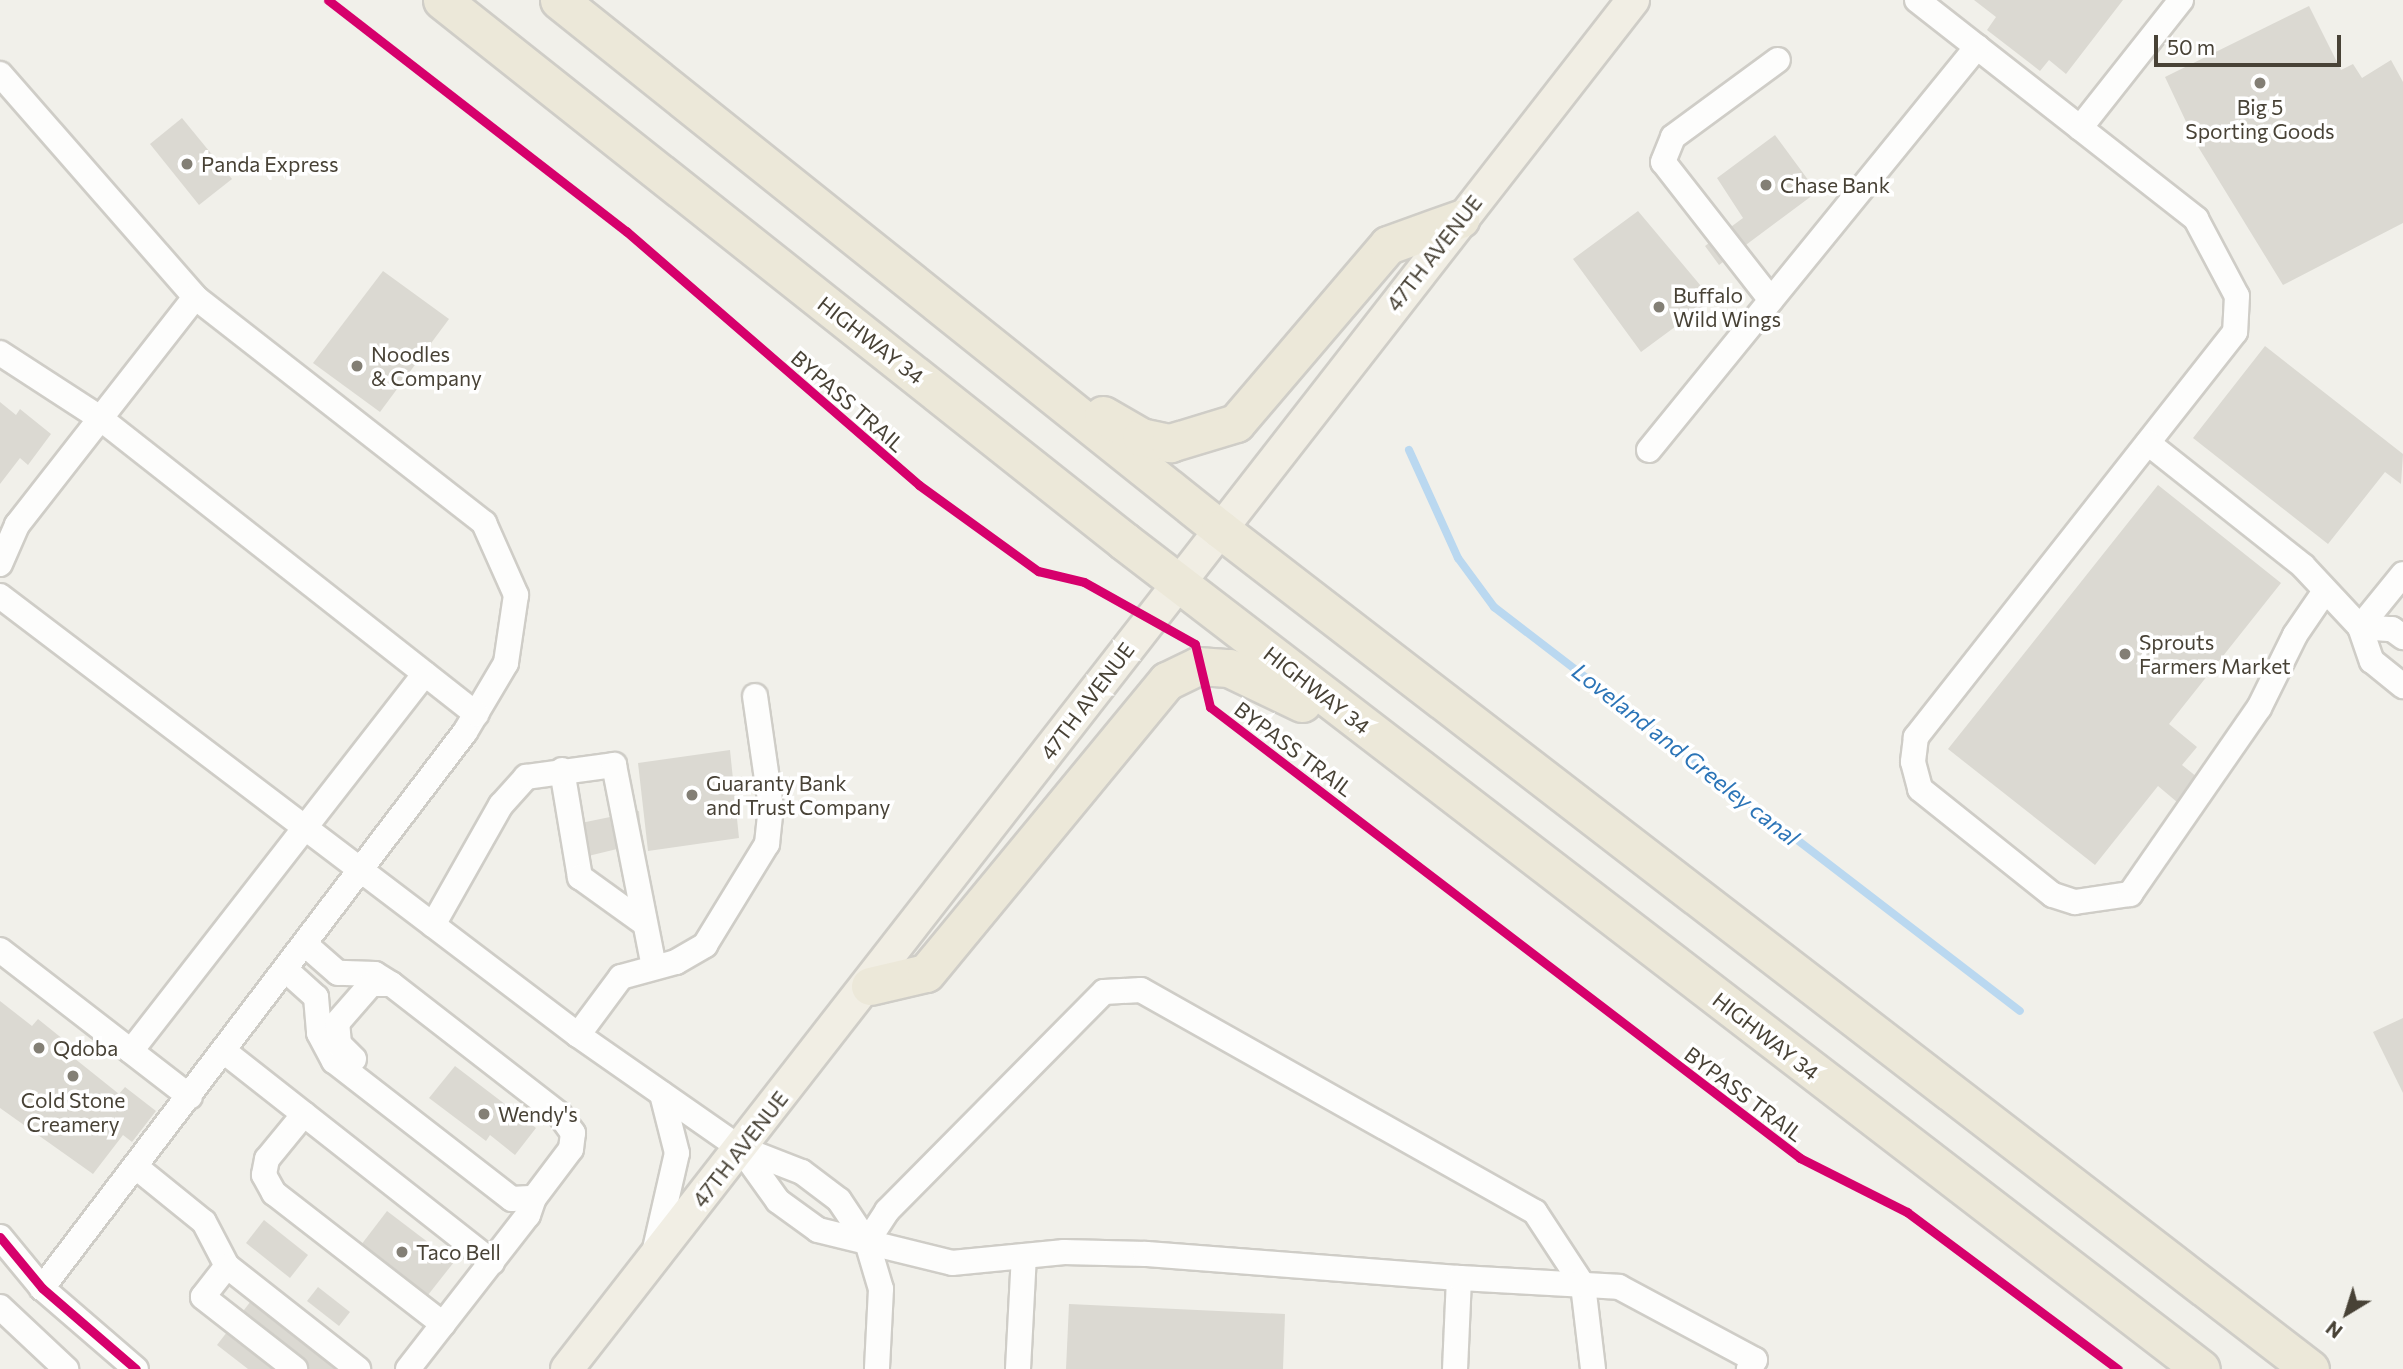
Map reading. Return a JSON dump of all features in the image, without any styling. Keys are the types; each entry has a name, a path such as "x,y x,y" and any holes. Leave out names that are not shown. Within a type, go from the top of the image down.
{"highway":[{"name":"HIGHWAY 34","path":"442,0 1178,582 2201,1369"},
{"path":"559,0 1220,529 2310,1369"},
{"path":"919,289 1107,418 1170,443 1236,424 1388,245 1460,219"},
{"path":"870,986 926,973 1149,695 1198,666 1250,674 1289,694 1583,895"}],"main road":[{"name":"47TH AVENUE","path":"567,1369 870,986 1178,582 1633,0"}],"street":[{"path":"1917,0 2196,219 2237,296 2235,332 1916,737 1913,762 1920,789 2053,895 2075,902 2130,894 2259,708 2295,635 2323,594"},
{"path":"2080,128 2181,0"},
{"path":"1649,450 1977,47"},
{"path":"1771,300 1663,162 1673,137 1778,60"},
{"path":"0,74 195,297 484,523 516,595 506,663 476,714 364,873 42,1288"},
{"path":"0,564 17,525 195,297"},
{"path":"0,353 100,418 476,714"},
{"path":"2148,443 2303,566 2323,594 2360,627 2372,661 2403,686"},
{"path":"2360,627 2403,574"},
{"path":"0,596 578,1035 740,1148 802,1172 830,1193 867,1242 881,1289 877,1369"},
{"path":"2360,627 2392,629 2403,637"},
{"path":"131,1051 425,674"},
{"path":"578,1035 621,977 676,962 705,945 767,844 771,807 755,696"},
{"path":"433,925 501,805 526,778 562,770 614,765 640,921 654,967"},
{"path":"562,770 580,877 640,921"},
{"path":"307,946 338,973 374,974 391,984 561,1115 573,1133 571,1149 523,1198 492,1262 408,1369"},
{"path":"0,950 190,1097"},
{"path":"288,971 316,997 319,1032 334,1061 523,1198"},
{"path":"391,984 371,984 353,999 337,1023 339,1044 509,1176 523,1198"},
{"path":"867,1242 887,1211 1104,992 1141,990 1535,1212 1583,1285 1593,1369"},
{"path":"225,1052 492,1262"},
{"path":"652,1261 677,1153 662,1094"},
{"path":"304,1114 267,1159 264,1175 274,1193 443,1324"},
{"path":"740,1148 778,1201 818,1230 952,1263 1024,1256 1146,1254 1458,1278 1619,1287 1758,1366"},
{"path":"136,1167 204,1222 227,1266 358,1369"},
{"path":"0,1237 42,1288 136,1369"},
{"path":"1018,1369 1024,1256"},
{"path":"227,1266 203,1297 295,1369"},
{"path":"1455,1369 1458,1278"},
{"path":"0,1307 66,1369"}],"building":[{"path":"1974,0 2123,0 2066,74 2049,60 2040,71 1987,30 1996,17"},
{"path":"2309,6 2341,70 2353,64 2362,78 2391,60 2403,82 2403,223 2283,285 2197,145 2165,77"},
{"path":"182,118 232,179 199,205 150,144"},
{"path":"1775,135 1817,192 1719,265 1705,246 1743,218 1717,178"},
{"path":"1638,211 1706,292 1700,296 1706,304 1641,352 1573,259"},
{"path":"383,271 449,319 380,412 313,363"},
{"path":"2265,346 2403,454 2401,484 2385,472 2328,544 2193,438"},
{"path":"0,402 16,415 20,409 51,434 28,465 20,458 0,484"},
{"name":"Sprouts Farmers Market","path":"2158,485 2281,583 2169,724 2197,747 2182,765 2197,777 2177,802 2158,786 2095,865 1948,749"},
{"path":"730,750 739,838 648,851 638,763"},
{"path":"639,811 642,843 584,857 581,823"},
{"path":"0,1001 32,1026 38,1019 69,1044 64,1050 119,1094 125,1087 156,1111 132,1142 123,1135 93,1174 0,1108"},
{"path":"2403,1018 2403,1093 2373,1032"},
{"path":"455,1066 536,1128 515,1155 490,1135 486,1141 429,1098"},
{"path":"387,1211 454,1262 428,1295 361,1245"},
{"path":"264,1220 308,1255 290,1278 246,1243"},
{"path":"318,1287 350,1312 339,1326 307,1301"},
{"path":"254,1297 345,1369 248,1369 217,1345"},
{"path":"1069,1304 1285,1314 1283,1369 1066,1369"}],"waterway":[{"name":"Loveland and Greeley canal","path":"1409,450 1458,558 1494,607 2020,1011"}],"cycle path":[{"name":"BYPASS TRAIL","path":"328,0 626,231 919,485 1038,571 1084,582 1195,644 1210,707 1800,1158 1907,1212 2118,1369"},
{"path":"0,1237 42,1288 136,1369"}],"place":[{"name":"Big 5 Sporting Goods","path":"2260,83"},
{"name":"Panda Express","path":"187,164"},
{"name":"Chase Bank","path":"1766,185"},
{"name":"Buffalo Wild Wings","path":"1659,307"},
{"name":"Noodles & Company","path":"357,366"},
{"name":"Sprouts Farmers Market","path":"2125,654"},
{"name":"Guaranty Bank and Trust Company","path":"692,795"},
{"name":"Qdoba","path":"39,1048"},
{"name":"Cold Stone Creamery","path":"73,1076"},
{"name":"Wendy's","path":"484,1114"},
{"name":"Taco Bell","path":"402,1252"}]}
